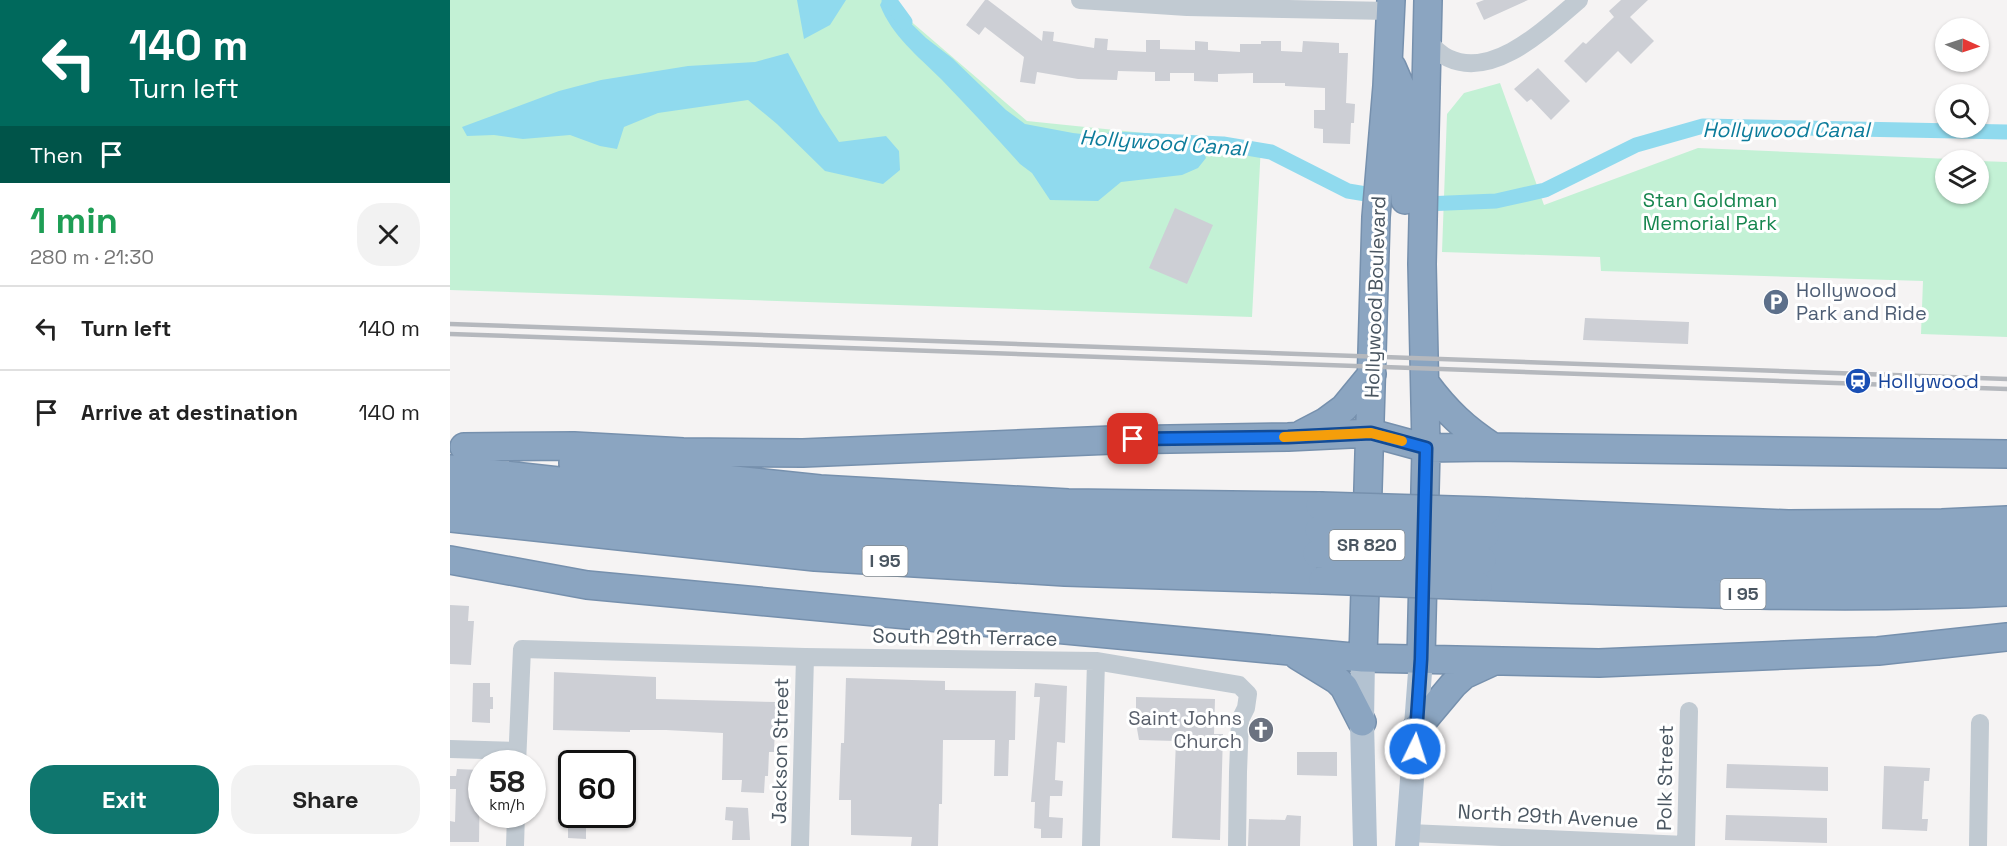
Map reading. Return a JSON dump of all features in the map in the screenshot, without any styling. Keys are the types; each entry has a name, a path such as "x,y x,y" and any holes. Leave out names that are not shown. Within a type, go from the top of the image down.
{"highway":[{"name":"Hollywood Boulevard","path":"1363,658 1376,217 1407,197 1427,40 1428,0"},
{"name":"Hollywood Boulevard","path":"1390,5 1388,57 1407,197 1422,264 1426,448 1421,659"},
{"path":"1298,436 1325,422 1344,408 1372,374"},
{"path":"1426,384 1444,408 1476,436 1493,447"},
{"path":"455,454 574,446 683,452 803,453 1112,440 1371,433 1426,448 2007,454"},
{"name":"I 95","path":"455,454 584,464 820,489 1068,503 1320,543 1478,586 1792,596 1948,595 2007,592"},
{"path":"450,495 822,534 1146,550 1484,535 1813,547 2007,541"},
{"name":"I 95","path":"450,518 815,557 1065,572 1320,543 1788,524 1942,523 2007,520"},
{"path":"1484,535 1820,570 1897,571 2007,568"},
{"path":"450,560 587,585 1363,658 1599,663 1878,651 2007,637"},
{"path":"1289,651 1337,680 1344,687 1362,722"},
{"path":"1416,729 1464,675 1494,661"}],"main road":[{"name":"Hollywood Boulevard","path":"1363,658 1365,846"},
{"name":"Hollywood Boulevard","path":"1408,839 1421,659"}],"street":[{"path":"1080,0 1390,5"},
{"path":"1427,40 1447,58 1461,63 1482,62 1507,54 1535,38 1579,0"},
{"name":"South 29th Terrace","path":"517,750 522,649 805,657 1096,661 1239,685 1248,694 1246,708 1240,720 1238,846"},
{"name":"Jackson Street","path":"800,846 805,657"},
{"path":"1092,846 1096,661"},
{"name":"Polk Street","path":"1686,845 1689,711"},
{"path":"1978,846 1980,723"},
{"path":"450,749 468,751"},
{"path":"515,846 516,828"},
{"name":"North 29th Avenue","path":"1408,839 1686,845"}],"green space":[{"path":"450,0 886,0 1027,121 1261,145 1252,317 450,290"},
{"name":"Stan Goldman Memorial Park","path":"1500,83 1544,205 1698,148 1935,158 1935,204 1989,204 1989,161 2007,162 2007,337 1921,334 1923,281 1601,271 1600,257 1442,252 1447,114 1464,93"}],"water":[{"path":"797,0 846,0 830,25 804,39"},
{"path":"882,1 888,1 1006,110 1025,124 1073,133 1202,148 1206,158 1198,168 1182,175 1121,182 1098,201 1050,200 1032,173 1020,164 899,36 885,16 880,5"},
{"path":"788,53 820,113 839,142 886,136 899,151 900,170 883,184 825,171 777,124 748,100 658,113 624,127 617,149 600,146 570,135 523,139 494,135 467,136 462,127 559,91 601,80 688,66 755,62"}],"building":[{"path":"985,0 1042,41 1043,31 1054,32 1053,41 1094,48 1095,38 1108,39 1107,50 1146,52 1146,40 1160,40 1160,49 1195,50 1195,41 1208,42 1208,50 1240,52 1240,44 1261,44 1261,41 1281,41 1281,51 1302,52 1303,41 1339,43 1339,53 1348,53 1346,103 1355,104 1350,144 1323,143 1323,129 1314,128 1314,110 1325,110 1325,88 1285,86 1285,83 1253,83 1253,73 1218,74 1218,82 1194,81 1194,73 1170,73 1170,81 1155,81 1155,72 1118,71 1117,80 1078,79 1037,72 1035,84 1020,82 1024,57 985,27 979,35 966,25"},
{"path":"1484,0 1528,0 1484,20 1476,3"},
{"path":"1621,0 1648,0 1630,17 1654,41 1631,64 1618,51 1586,83 1564,61 1614,17 1609,11"},
{"path":"1538,68 1570,101 1551,120 1531,99 1527,102 1514,89"},
{"path":"1175,208 1213,225 1187,284 1149,268"},
{"path":"1585,318 1689,322 1688,344 1583,340"},
{"path":"450,605 469,606 468,621 474,621 471,665 450,664"},
{"path":"554,672 656,677 656,699 776,702 774,752 769,752 768,776 765,776 764,793 741,792 742,780 722,780 723,733 666,730 630,730 630,732 553,730"},
{"path":"846,678 945,681 945,690 1016,691 1015,740 1009,740 1008,776 994,776 995,740 943,740 942,804 939,804 938,846 911,846 912,837 851,835 851,800 839,800"},
{"path":"473,683 490,683 493,709 490,709 490,723 472,722"},
{"path":"1035,683 1067,686 1065,743 1057,742 1055,780 1063,781 1062,796 1050,796 1049,817 1063,818 1062,838 1041,838 1041,829 1034,828 1035,802 1031,802 1040,697 1034,697"},
{"path":"1136,697 1215,699 1214,734 1223,734 1220,840 1172,838 1176,741 1139,740 1136,723"},
{"path":"1297,752 1337,752 1337,776 1297,775"},
{"path":"1727,764 1828,767 1828,791 1726,788"},
{"path":"1884,766 1930,768 1929,781 1924,781 1922,819 1928,819 1927,831 1882,829"},
{"path":"457,769 468,769 468,828 479,828 479,842 450,842 450,821 455,822 456,789 450,789 450,776 456,776"},
{"path":"726,807 748,808 750,840 732,840 733,821 725,820"},
{"path":"1287,815 1301,816 1300,846 1248,846 1249,819 1285,820"},
{"path":"1726,815 1827,818 1827,843 1725,840"},
{"path":"568,828 586,828 586,839 568,838"}],"waterway":[{"name":"Hollywood Canal","path":"889,0 905,22"},
{"name":"Hollywood Canal","path":"1416,202 1425,204 1496,201 1545,190 1636,145 1703,126 2007,132"},
{"name":"Hollywood Canal","path":"1112,139 1223,144 1271,152 1348,191 1384,197"}],"railway":[{"path":"450,324 2007,379"},
{"path":"450,334 2007,389"}],"slow traffic":[{"path":"1284,437 1371,433 1402,441"}],"place":[{"name":"Hollywood Park and Ride","path":"1776,302"},
{"name":"Hollywood","path":"1858,381"},
{"name":"Saint Johns Church","path":"1261,730"}],"route":[{"path":"1133,439 1288,437 1371,433 1426,448 1421,659 1415,749"}]}
